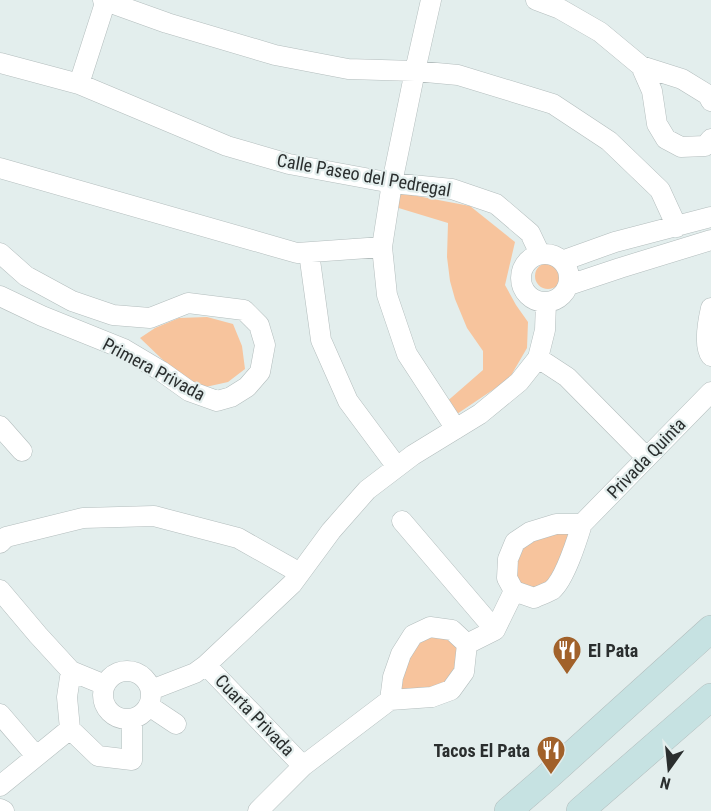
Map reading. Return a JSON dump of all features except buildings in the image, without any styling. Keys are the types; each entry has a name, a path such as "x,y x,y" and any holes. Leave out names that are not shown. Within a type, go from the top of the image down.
{"main road":[{"path":"508,811 711,629"},
{"path":"580,811 711,697"}],"street":[{"path":"79,84 105,0 167,23 275,55 348,69 458,75 553,104 609,141 660,190 677,227"},
{"path":"431,0 392,183 381,247 387,295 407,354 456,429"},
{"path":"536,0 560,9 600,32 641,66 682,79 708,95 711,101"},
{"name":"Calle Paseo del Pedregal","path":"0,63 79,84 228,146 289,164 392,183 452,189 496,204 530,233 540,254"},
{"path":"641,66 652,92 657,124 666,139 681,147 705,146 711,139"},
{"path":"0,168 297,253 381,247"},
{"path":"562,261 615,242 711,217"},
{"path":"615,242 620,268"},
{"path":"569,285 620,268 709,245"},
{"name":"Primera Privada","path":"0,253 26,276 72,300 113,315 150,318 188,303 244,310 260,326 265,345 260,372 247,387 231,397 217,401 189,391 161,371 123,349 0,296"},
{"path":"309,253 321,340 348,401 397,467"},
{"path":"540,254 548,254 562,261 568,268 570,276 569,285 561,298 546,303 536,301 527,295 522,286 521,276 524,266 531,258 540,254"},
{"path":"176,724 150,698 144,677 130,671 122,671 109,678 102,692 105,707 117,717 124,720 132,719 145,712 150,698 206,665 292,584 331,531 367,490 413,456 480,414 519,382 538,358 545,330 546,303"},
{"path":"711,308 707,322 707,351 711,356"},
{"path":"538,358 567,377 646,457"},
{"name":"Privada Quinta","path":"514,591 534,598 552,589 563,574 574,551 582,524 711,392"},
{"path":"0,426 22,451"},
{"path":"0,543 6,537 83,518 154,516 238,538 300,573"},
{"path":"402,520 495,630"},
{"path":"467,644 495,630 514,591 507,578 508,559 515,542 530,532 556,524 582,524"},
{"path":"0,590 71,671 105,685"},
{"path":"430,627 452,630 467,644 464,672 451,690 432,697 390,700 393,677 401,654 413,635 430,627"},
{"name":"Cuarta Privada","path":"206,665 303,766"},
{"path":"71,671 67,697 70,729 99,756 132,760 132,719"},
{"name":"Cuarta Privada","path":"258,811 303,766 390,700"},
{"path":"0,714 36,756"},
{"path":"0,786 70,729"},
{"path":"0,809 4,811"}],"shaded area":[{"path":"396,192 470,206 515,242 505,285 528,322 527,348 509,379 454,416 444,404 483,370 483,351 467,328 450,281 447,257 448,223 392,206"},
{"path":"548,263 557,267 561,276 557,285 548,289 539,285 535,276 539,267"},
{"path":"207,317 233,324 242,346 245,369 228,382 201,388 164,361 140,338 155,328 179,318"},
{"path":"569,531 558,570 546,583 529,589 518,581 513,561 518,546 543,535"},
{"path":"432,629 463,647 452,686 392,698 403,656"}],"place":[{"name":"El Pata","path":"567,676"},
{"name":"Tacos El Pata","path":"551,776"}]}
